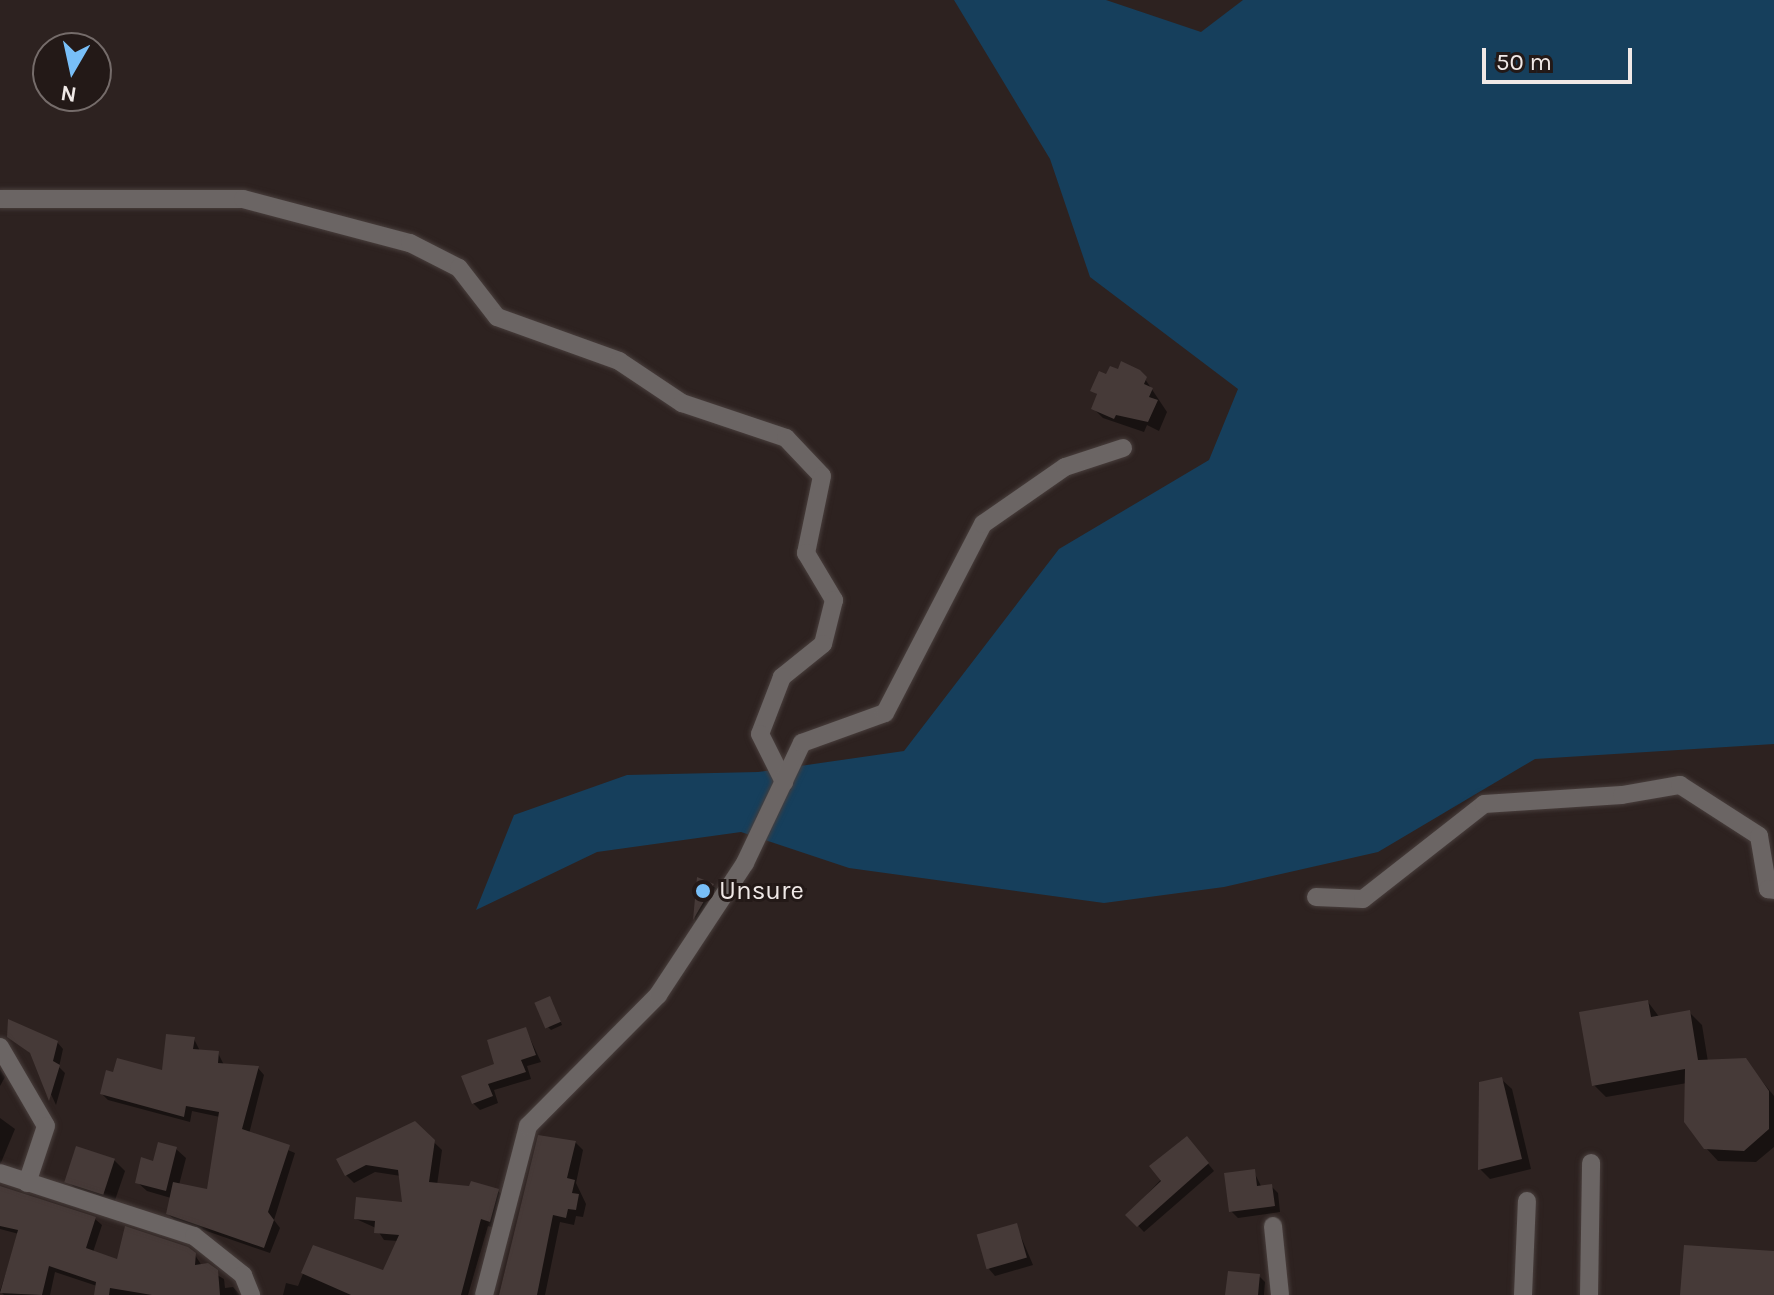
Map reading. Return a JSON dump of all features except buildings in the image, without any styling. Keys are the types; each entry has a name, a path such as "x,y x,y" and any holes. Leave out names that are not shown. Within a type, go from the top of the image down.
{"street":[{"path":"0,199 243,199 410,243 459,268 497,317 619,361 682,403 786,438 822,476 806,553 834,600 823,644 782,677 760,734 784,782"},
{"path":"484,1295 528,1126 658,995 745,863 802,743 885,713 983,524 1065,467 1123,448"},
{"path":"1316,897 1363,899 1484,804 1622,795 1680,785 1759,836 1768,889 1774,890"},
{"path":"0,1047 46,1126 27,1183"},
{"path":"1589,1295 1591,1163"},
{"path":"0,1173 194,1236 243,1275 251,1295"},
{"path":"1523,1295 1527,1201"},
{"path":"1273,1226 1280,1295"}],"water":[{"path":"954,0 1106,0 1201,32 1243,0 1774,0 1774,744 1535,759 1378,852 1224,887 1104,903 849,868 741,832 597,852 476,910 514,815 627,775 758,772 904,751 1059,549 1209,460 1238,389 1090,277 1050,159"}],"place":[{"name":"Unsure","path":"703,891"}]}
